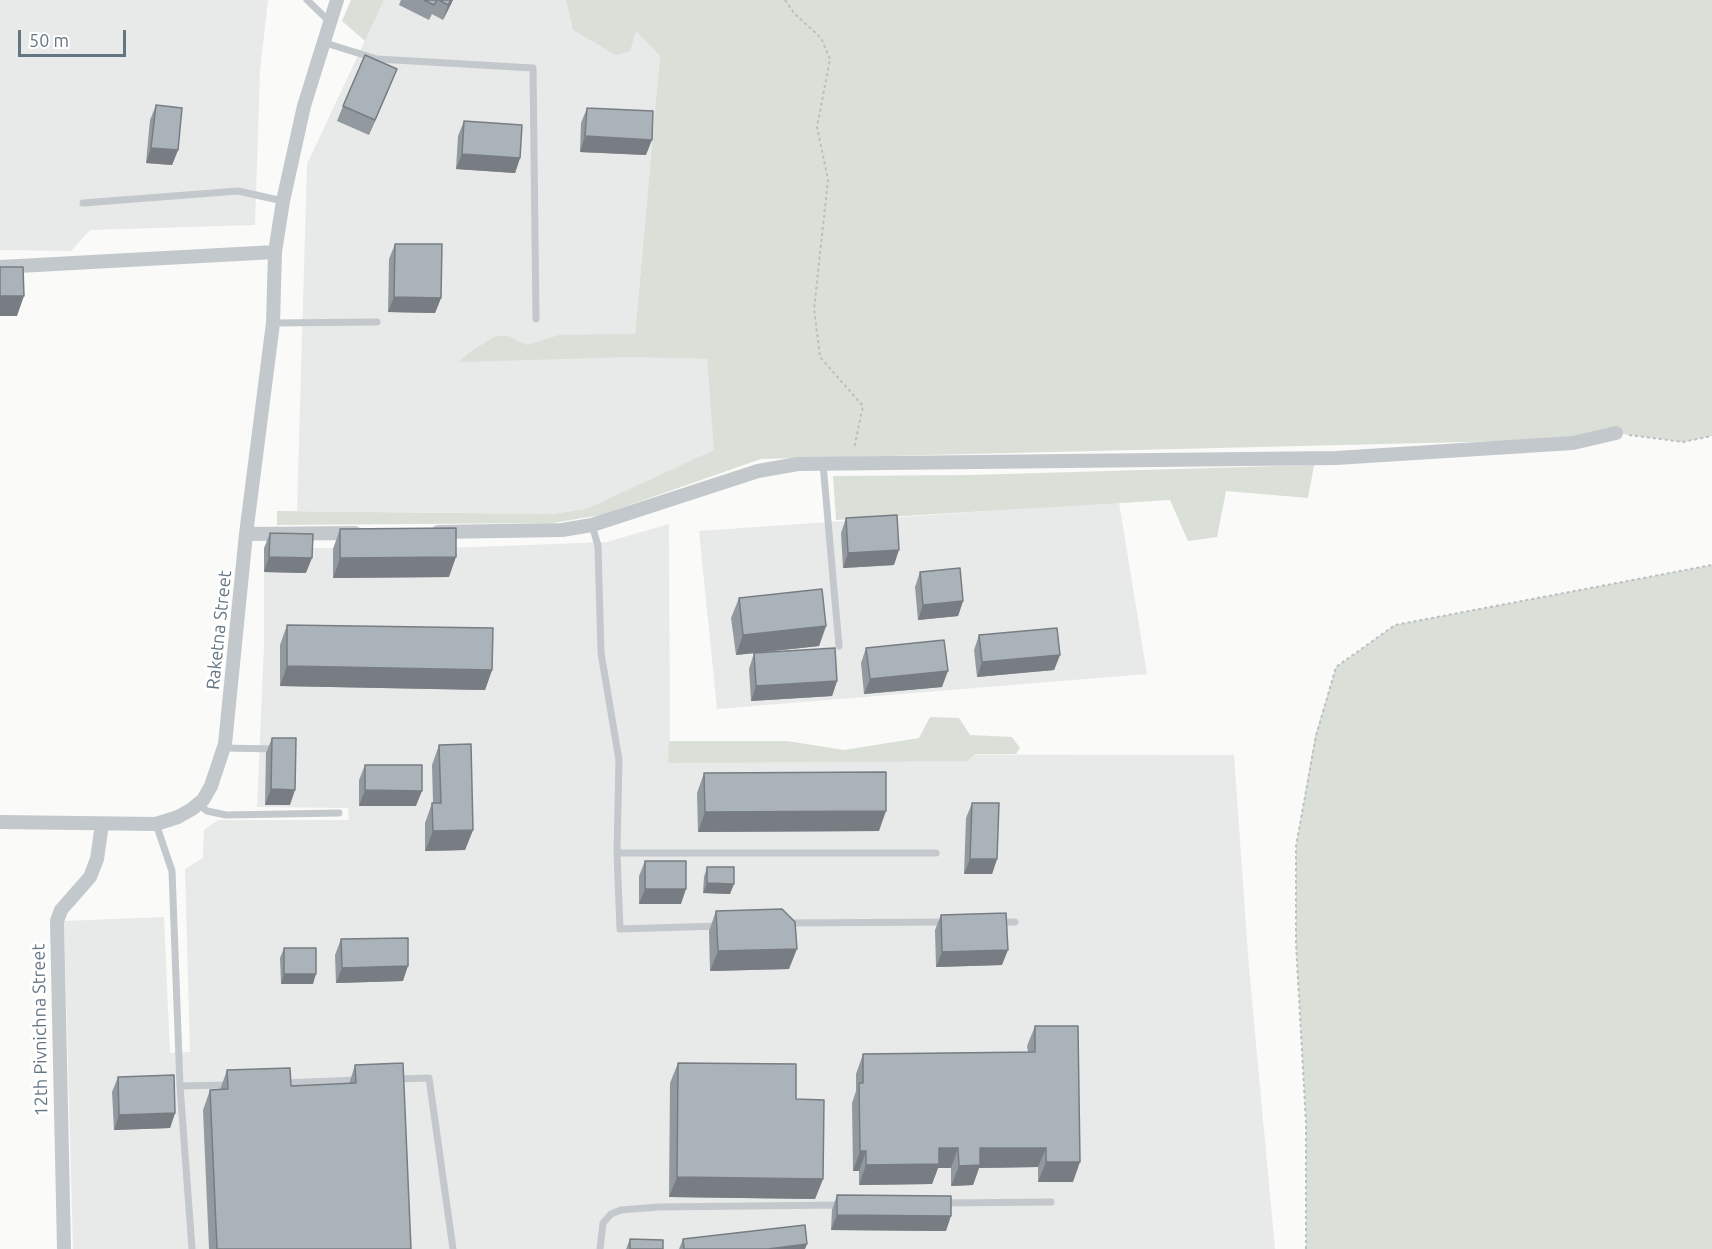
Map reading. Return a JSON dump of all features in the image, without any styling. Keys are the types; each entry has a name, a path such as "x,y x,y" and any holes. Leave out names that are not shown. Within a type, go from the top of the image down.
{"street":[{"name":"Raketna Street","path":"0,822 156,824 178,817 198,804 211,786 224,748 246,534 273,323 275,252 283,201 291,155 322,42 337,0"},
{"path":"0,267 275,252"},
{"path":"422,532 562,530 592,525 758,471 798,464 1335,458 1574,443 1616,433"},
{"path":"246,534 375,532"},
{"name":"12th Pivnichna Street","path":"64,1249 57,921 61,910 90,877 97,859 102,824"}],"lane":[{"path":"307,0 329,21"},
{"path":"322,42 377,59 533,68 536,319"},
{"path":"83,203 238,191 283,201"},
{"path":"273,323 377,322"},
{"path":"823,464 839,646"},
{"path":"592,525 598,546 601,653 619,760 617,853 620,929 724,925"},
{"path":"224,748 284,749"},
{"path":"198,804 207,811 226,814 339,813"},
{"path":"156,824 172,871 180,1086 192,1249"},
{"path":"617,853 936,853"},
{"path":"783,924 957,922"},
{"path":"992,922 1015,922"},
{"path":"382,1079 429,1078 453,1249"},
{"path":"275,1083 370,1080"},
{"path":"180,1086 239,1084"},
{"path":"932,1204 1050,1202"},
{"path":"600,1249 603,1223 610,1214 621,1210 658,1207 848,1205"}],"path":[{"path":"785,0 794,13 821,38 830,59 817,128 828,180 814,309 820,357 863,406 858,436 848,464"},
{"path":"1616,433 1683,442 1712,436"},
{"path":"1306,1249 1305,1123 1296,944 1296,846 1316,736 1336,667 1395,625 1712,565"}],"shaded area":[{"path":"0,0 268,0 260,71 255,225 90,230 71,251 0,250"},
{"path":"351,0 384,0 365,41 342,21"},
{"path":"384,0 607,0 660,56 633,356 707,359 715,450 586,509 552,514 297,511 307,164"},
{"path":"566,0 1712,0 1712,436 1683,442 1616,433 1549,440 761,459 601,515 552,523 277,525 277,511 552,514 586,509 714,450 707,359 633,357 459,362 470,352 496,336 508,336 527,345 559,335 635,334 660,56 636,31 630,51 616,55 573,30"},
{"path":"1314,465 1308,498 1226,491 1217,537 1188,541 1170,500 836,520 833,476 971,475"},
{"path":"1119,502 1147,674 717,709 699,531"},
{"path":"669,524 670,754 1234,755 1249,968 1275,1249 73,1249 64,921 164,917 170,1053 190,1052 185,869 203,858 204,830 218,820 349,820 348,808 257,807 264,646 264,548 449,548 607,542"},
{"path":"1712,565 1712,1249 1306,1249 1306,1123 1296,944 1296,846 1315,736 1336,667 1395,625"},
{"path":"930,717 959,718 970,735 1012,737 1020,748 1016,754 975,754 967,761 668,763 669,741 787,741 844,750 919,738"}],"building":[{"path":"424,0 437,0 434,5"},
{"path":"439,0 451,0 448,5"},
{"path":"365,55 397,69 375,120 343,106"},
{"path":"156,105 182,108 178,150 151,148"},
{"path":"587,108 653,111 652,140 585,136"},
{"path":"464,121 522,125 520,158 462,154"},
{"path":"395,244 442,244 441,298 394,297"},
{"path":"0,267 23,267 24,296 0,296"},
{"path":"897,515 899,550 848,553 846,518"},
{"path":"456,528 456,557 340,558 340,529"},
{"path":"270,533 313,534 312,558 269,557"},
{"path":"960,568 963,601 923,605 920,572"},
{"path":"822,589 826,626 743,635 739,598"},
{"path":"287,625 493,628 492,670 287,666"},
{"path":"1057,628 1060,655 982,662 979,635"},
{"path":"944,640 948,671 870,679 866,648"},
{"path":"835,648 837,681 756,686 754,653"},
{"path":"272,738 296,738 295,790 271,789"},
{"path":"471,744 473,830 433,831 432,803 441,803 439,745"},
{"path":"365,765 422,765 422,791 365,790"},
{"path":"886,772 886,811 705,812 704,773"},
{"path":"972,803 999,803 997,859 970,859"},
{"path":"645,861 686,861 686,889 645,889"},
{"path":"707,867 734,867 734,884 707,883"},
{"path":"782,909 795,922 797,949 718,951 716,911"},
{"path":"1006,913 1008,950 942,952 941,915"},
{"path":"408,938 408,966 342,968 341,939"},
{"path":"284,948 316,948 316,974 284,974"},
{"path":"1035,1026 1078,1026 1080,1162 1046,1162 1046,1148 980,1148 980,1165 959,1166 958,1148 939,1148 939,1164 866,1165 866,1151 860,1151 859,1083 863,1083 863,1054 1035,1052"},
{"path":"403,1063 411,1249 217,1249 210,1090 228,1089 227,1070 290,1068 291,1086 356,1083 355,1065"},
{"path":"678,1063 796,1064 796,1099 824,1100 823,1179 677,1177"},
{"path":"174,1075 175,1113 119,1115 118,1077"},
{"path":"837,1195 951,1196 951,1216 837,1215"},
{"path":"805,1225 807,1244 768,1249 684,1249 683,1239"},
{"path":"630,1239 663,1240 663,1249 630,1249"}]}
